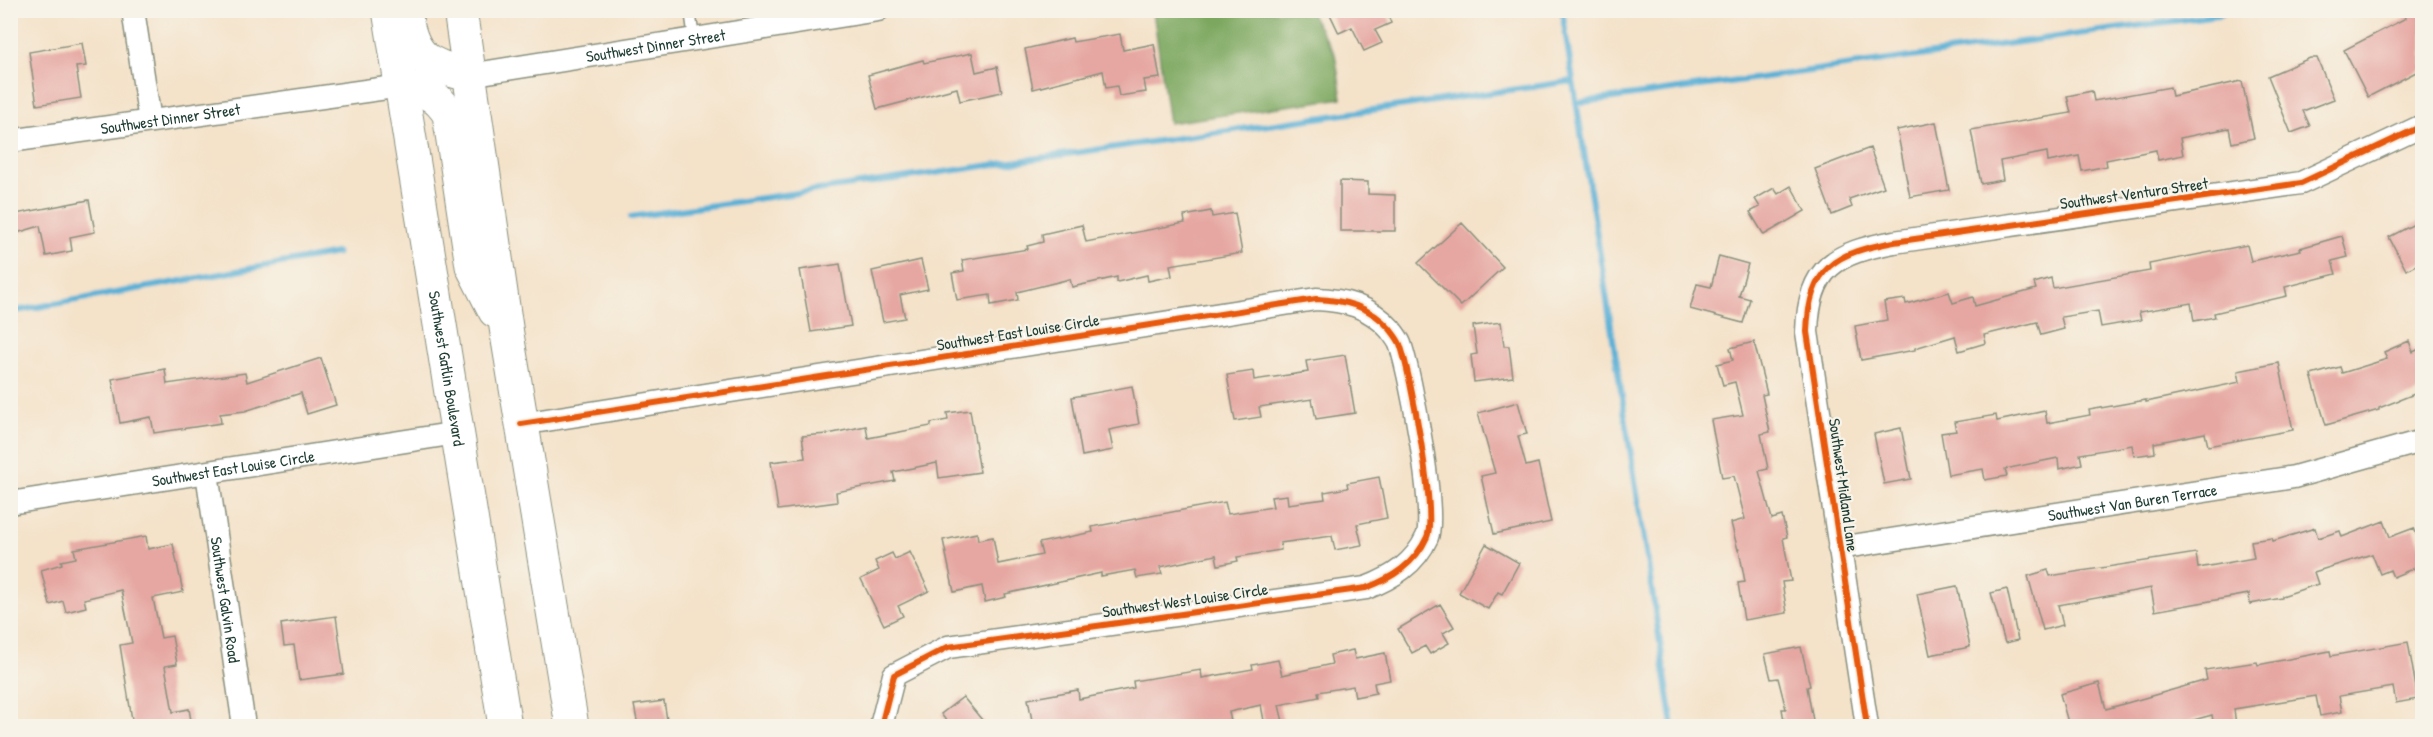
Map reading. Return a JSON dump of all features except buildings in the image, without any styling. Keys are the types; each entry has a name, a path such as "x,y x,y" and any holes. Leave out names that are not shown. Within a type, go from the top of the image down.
{"main road":[{"name":"Southwest Gatlin Boulevard","path":"389,10 505,726"},
{"path":"405,10 411,40 417,51 443,69 469,75"},
{"path":"460,10 521,424 572,726"},
{"path":"401,86 414,87 434,95 449,114 472,267 507,334"}],"street":[{"path":"133,10 150,121"},
{"name":"Southwest Dinner Street","path":"469,75 694,39 773,19 878,10"},
{"name":"Southwest Dinner Street","path":"10,141 401,86"},
{"name":"Southwest Ventura Street","path":"1840,257 1858,249 1894,242 2301,183 2422,126"},
{"name":"Southwest Midland Lane","path":"1840,257 1820,278 1816,287 1808,312 1807,332 1867,726"},
{"name":"Southwest East Louise Circle","path":"521,424 1316,299 1341,300 1358,306 1376,316 1399,341 1405,360 1421,446"},
{"name":"Southwest East Louise Circle","path":"10,503 457,433"},
{"name":"Southwest Van Buren Terrace","path":"1839,548 2294,477 2422,441"},
{"name":"Southwest West Louise Circle","path":"881,726 894,675 948,647 1366,588 1382,582 1409,563 1421,549 1428,534 1430,520 1421,446"},
{"name":"Southwest Galvin Road","path":"207,473 244,726"}],"lane":[{"path":"690,10 694,39"}],"green space":[{"path":"1153,11 1309,11 1335,54 1342,98 1169,123"}],"waterway":[{"path":"1562,10 1673,726"},
{"path":"1576,103 2217,15 2229,10"},
{"path":"631,217 1573,81"},
{"path":"10,312 337,253"}],"cycle path":[{"path":"1867,726 1807,332 1813,292 1820,277 1830,266 1856,251 1894,242 2301,183 2422,126"},
{"path":"521,424 1316,299 1346,303 1365,310 1382,321 1397,338 1410,382 1421,442 1429,523 1427,537 1422,547 1402,569 1366,588 948,647 894,675 881,726"}]}
